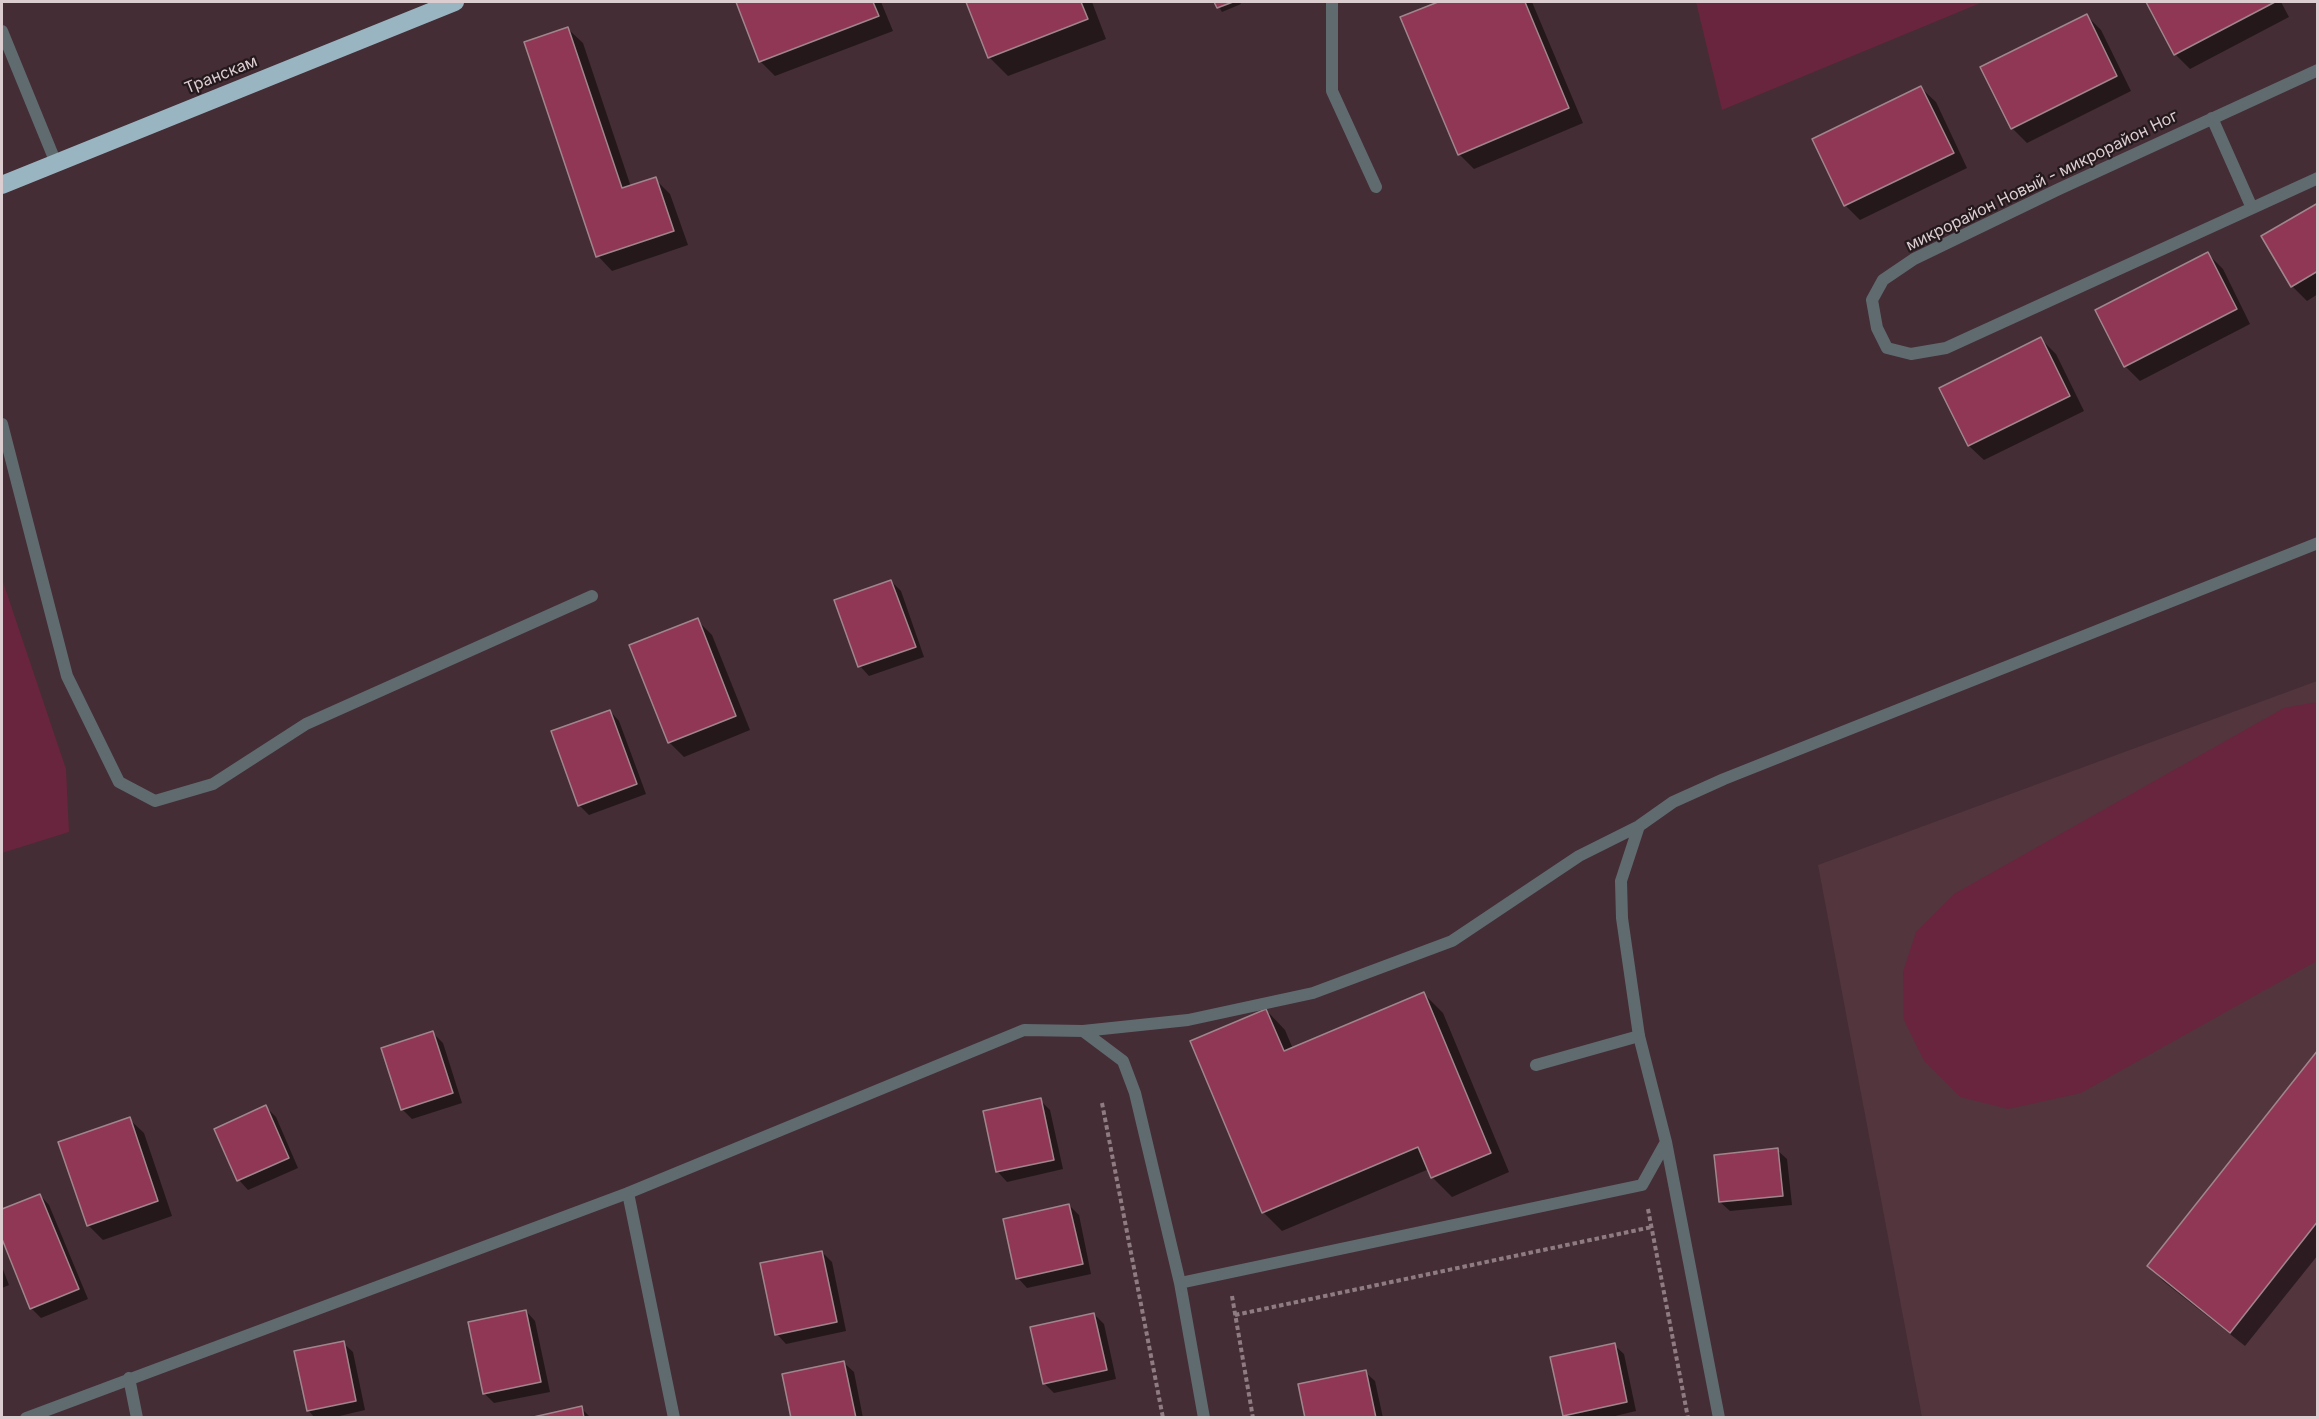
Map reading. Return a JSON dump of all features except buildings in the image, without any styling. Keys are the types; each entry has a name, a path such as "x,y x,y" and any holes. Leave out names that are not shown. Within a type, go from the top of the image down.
{"highway":[{"name":"Транскам","path":"2,185 455,2"}],"street":[{"path":"1332,2 1332,91 1376,187"},
{"path":"2,31 56,163"},
{"name":"микрорайон Новый - микрорайон Ног","path":"2318,70 1914,259 1884,280 1872,300 1878,328 1887,348 1911,354 1946,348 2318,178"},
{"path":"2212,118 2252,208"},
{"path":"2,424 67,676 119,782 155,801 213,784 306,724 592,596"},
{"path":"26,1418 628,1193 1024,1030 1083,1031 1188,1020 1313,993 1452,941 1579,856 1639,826 1673,802 1724,779 2318,543"},
{"path":"1639,826 1621,880 1622,918 1639,1036 1666,1142 1719,1418"},
{"path":"1083,1031 1123,1061 1135,1093 1180,1283 1204,1418"},
{"path":"1536,1065 1639,1036"},
{"path":"1180,1283 1642,1185 1666,1142"},
{"path":"628,1193 674,1418"},
{"path":"129,1378 137,1418"}],"path":[{"path":"1102,1103 1163,1418"},
{"path":"1642,1185 1688,1418"},
{"path":"1235,1315 1652,1227"},
{"path":"1227,1272 1253,1418"}],"shaded area":[{"path":"1696,2 1983,2 1722,110"},
{"path":"2,579 66,769 69,832 2,853"},
{"path":"2317,681 2317,1417 1922,1417 1818,865"},
{"path":"2317,702 2317,961 2081,1093 2008,1109 1960,1097 1924,1061 1904,1020 1903,972 1916,932 1954,894 2284,708"}]}
